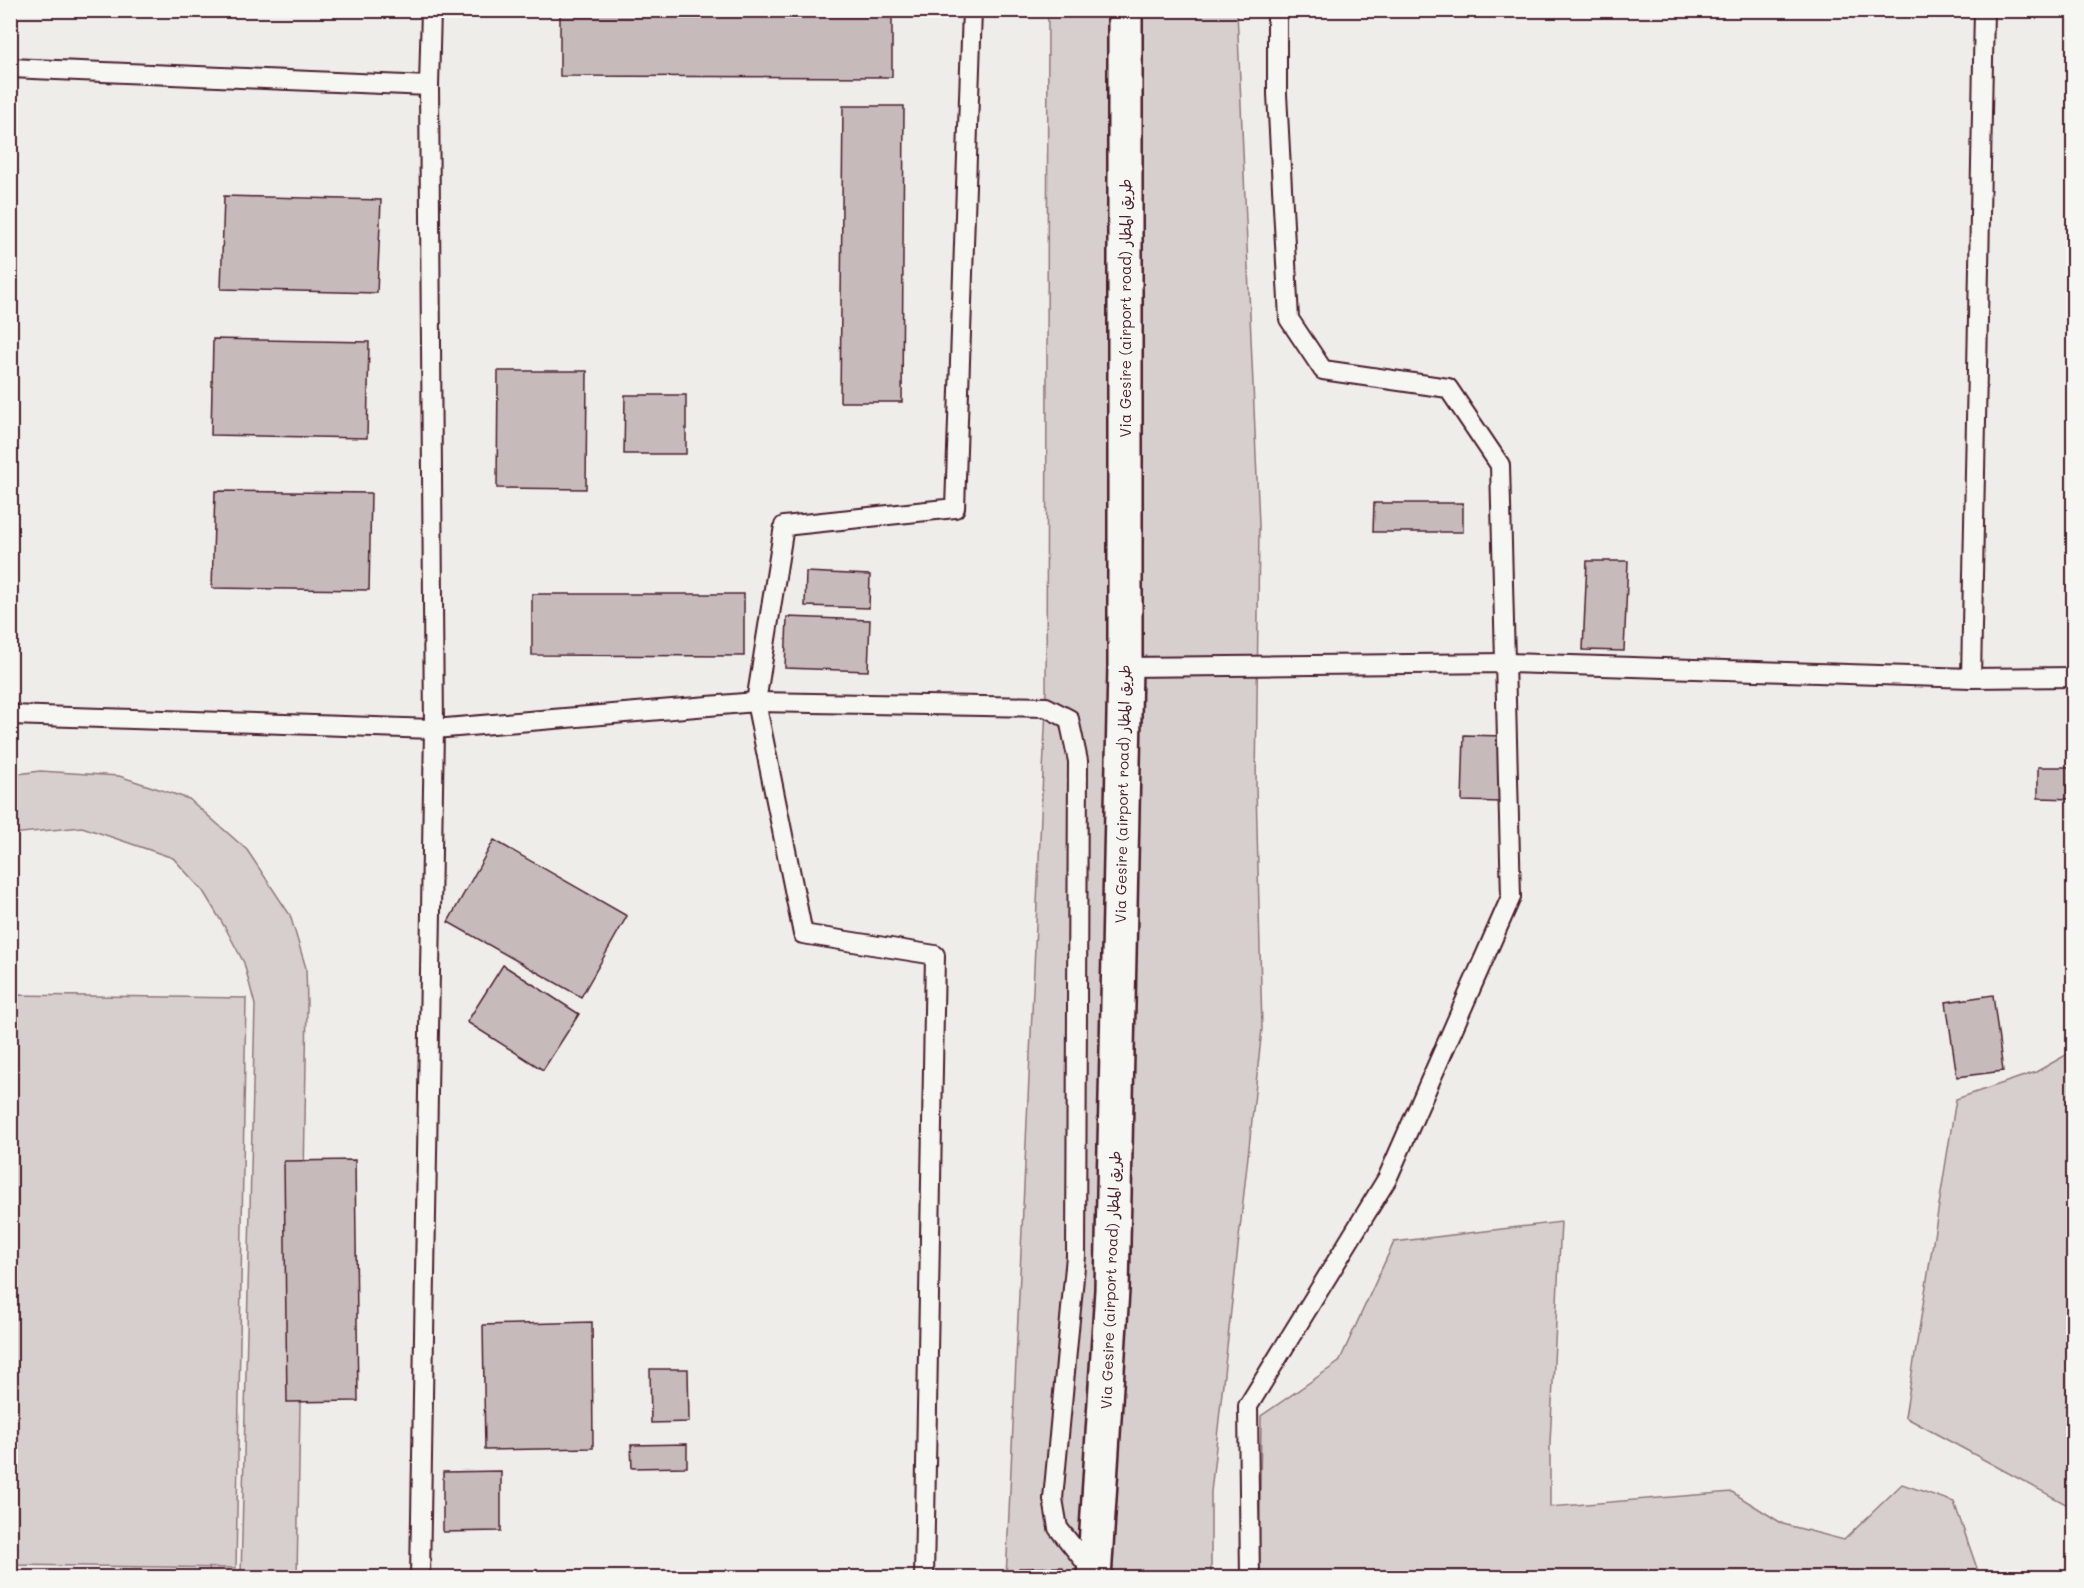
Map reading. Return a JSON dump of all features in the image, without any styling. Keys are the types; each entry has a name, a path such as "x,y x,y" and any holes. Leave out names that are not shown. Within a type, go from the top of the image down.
{"main road":[{"name":"Via Gesire (airport road) طريق المطار","path":"1094,1575 1112,1290 1125,667 1125,10"}],"lane":[{"path":"420,1578 434,729 429,86 432,10"},
{"path":"924,1578 935,955 803,934 756,702 784,526 955,508 972,10"},
{"path":"1250,1578 1248,1406 1387,1179 1511,897 1507,663 1500,465 1448,388 1323,370 1289,319 1277,94 1277,10"},
{"path":"1971,678 1984,10"},
{"path":"10,68 429,86"},
{"path":"1125,667 1507,663 1971,678 2073,677"},
{"path":"10,715 434,729 756,702 1046,707 1070,719 1078,761 1076,1256 1053,1499 1058,1528 1094,1575"}],"shaded area":[{"path":"1048,11 1237,11 1259,525 1256,787 1262,1029 1211,1492 1211,1577 1006,1578 1046,707"},
{"path":"40,771 119,776 189,799 247,850 290,915 306,968 307,1004 297,1577 241,1577 255,1005 244,963 203,891 173,858 82,827 11,834 11,775"},
{"path":"11,995 246,998 236,1568 11,1565"},
{"path":"2073,1051 2073,1508 1905,1417 1956,1099 2036,1072"},
{"path":"1561,1222 1550,1443 1550,1507 1732,1492 1783,1524 1844,1540 1902,1484 1954,1502 1980,1577 1259,1578 1261,1416 1339,1362 1394,1242"}],"building":[{"path":"560,10 892,10 892,77 560,76"},
{"path":"843,106 904,106 902,402 840,402"},
{"path":"224,196 381,200 377,293 221,289"},
{"path":"213,339 369,342 367,438 211,435"},
{"path":"498,371 587,371 586,489 497,488"},
{"path":"625,395 686,395 686,454 624,454"},
{"path":"215,491 371,493 369,590 212,588"},
{"path":"1374,503 1463,503 1463,532 1373,532"},
{"path":"1587,561 1628,561 1624,651 1583,650"},
{"path":"806,572 870,575 869,608 805,606"},
{"path":"532,594 744,594 744,656 532,655"},
{"path":"787,617 870,620 868,671 785,668"},
{"path":"1464,735 1504,736 1502,802 1462,801"},
{"path":"2038,767 2074,767 2074,799 2038,798"},
{"path":"494,840 627,916 581,997 448,922"},
{"path":"2074,847 2074,864 2070,864 2069,848"},
{"path":"2073,947 2074,1055 2072,1055"},
{"path":"503,965 579,1014 543,1070 467,1022"},
{"path":"1993,995 2003,1071 1957,1077 1946,1002"},
{"path":"355,1160 358,1401 287,1402 284,1161"},
{"path":"592,1322 593,1448 485,1450 483,1325"},
{"path":"650,1369 688,1369 689,1422 651,1423"},
{"path":"687,1444 687,1467 632,1468 631,1445"},
{"path":"501,1471 501,1531 443,1532 443,1472"},
{"path":"1063,1567 1063,1578 1019,1578 1019,1568"}]}
